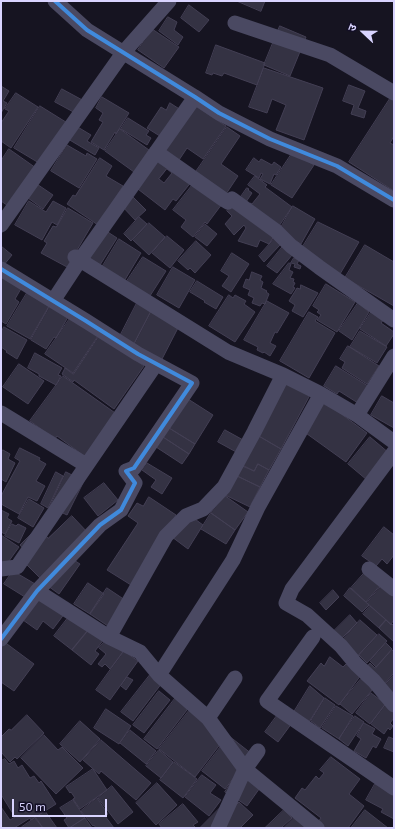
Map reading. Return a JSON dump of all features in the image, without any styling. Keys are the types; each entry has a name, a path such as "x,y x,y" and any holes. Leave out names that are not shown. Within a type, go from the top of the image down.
{"street":[{"path":"55,1 87,30 219,113 270,139 337,166 394,200"},
{"path":"1,225 124,53 169,1"},
{"path":"235,24 330,54 394,93"},
{"path":"53,301 77,258 195,97"},
{"path":"156,152 228,202 232,199 276,231 291,246 319,267 394,320"},
{"path":"77,258 228,352 283,375 321,394 357,416 394,442"},
{"path":"1,269 138,354 192,383 134,468 126,471 136,483 121,510 100,525 37,591 1,639"},
{"path":"357,416 394,356"},
{"path":"1,569 17,567 156,364"},
{"path":"108,637 166,536 186,516 203,509 224,487 283,375"},
{"path":"159,675 233,560 258,507 321,394"},
{"path":"1,413 86,465"},
{"path":"394,452 292,590 286,603 306,615 341,646 394,704"},
{"path":"369,569 394,589"},
{"path":"37,591 108,637 140,652 159,675 208,718 245,769 317,828"},
{"path":"313,637 267,701 394,788"},
{"path":"208,718 235,678"},
{"path":"218,828 245,769 258,751"}],"building":[{"path":"237,1 265,1 261,11"},
{"path":"189,5 209,20 199,32 181,18"},
{"path":"168,17 177,22 174,30 183,37 178,45 159,31"},
{"path":"280,26 306,37 290,76 264,65"},
{"path":"152,29 179,47 164,68 138,50"},
{"path":"216,45 265,63 257,85 224,73 222,76 213,73 212,75 206,73"},
{"path":"264,68 323,88 304,140 276,130 286,105 272,99 267,113 249,107"},
{"path":"349,85 365,91 358,108 366,111 364,118 351,114 354,105 343,101"},
{"path":"1,86 9,91 3,101 7,103 1,113"},
{"path":"62,89 86,102 79,115 55,102"},
{"path":"16,93 38,107 11,148 1,141 1,123 9,111 5,109"},
{"path":"393,94 394,136 390,143 394,145 394,191 349,162"},
{"path":"102,97 129,113 104,150 91,142 103,122 99,120 103,113 96,108"},
{"path":"170,103 181,110 163,138 147,128 161,107 166,110"},
{"path":"194,105 226,126 203,159 187,148 177,163 159,151"},
{"path":"40,106 69,124 49,169 14,148"},
{"path":"128,118 149,131 146,135 151,138 147,145 121,129"},
{"path":"76,126 91,135 87,141 99,148 95,155 68,139"},
{"path":"227,127 240,136 221,164 238,176 224,197 193,176"},
{"path":"120,129 149,150 134,172 105,151"},
{"path":"67,145 86,156 87,153 97,159 79,188 51,171"},
{"path":"9,149 36,168 28,178 53,195 43,209 28,198 17,212 1,201 1,161"},
{"path":"152,150 192,181 176,201 173,199 165,210 134,186","holes":["167,169 172,173 164,183 159,179"]},
{"path":"293,152 314,165 292,198 271,185"},
{"path":"100,158 112,166 106,176 123,186 98,225 67,204 73,195 75,196"},
{"path":"254,158 259,162 261,159 272,165 274,162 281,167 276,175 274,174 270,184 260,179 263,174 261,173 259,178 246,170"},
{"path":"255,176 267,185 265,187 292,207 277,229 247,207 250,203 252,204 260,194 248,185"},
{"path":"194,183 222,204 207,224 205,222 193,237 181,227 186,220 173,210"},
{"path":"247,188 252,193 244,205 238,201"},
{"path":"131,195 146,210 135,220 121,205"},
{"path":"29,201 46,212 53,201 66,208 57,225 52,222 42,240 15,225"},
{"path":"233,204 276,233 269,244 260,240 257,247 238,241 246,228 244,225 234,235 225,224 232,216 227,211"},
{"path":"293,206 315,219 301,244 279,231"},
{"path":"68,208 93,223 67,267 41,253 47,243 44,241 53,226 56,227"},
{"path":"139,217 147,224 131,241 124,234"},
{"path":"318,222 359,242 340,274 302,248"},
{"path":"149,223 165,237 149,255 133,240"},
{"path":"205,224 217,234 207,246 195,237"},
{"path":"100,227 117,238 100,265 83,254"},
{"path":"167,236 184,250 170,268 152,253"},
{"path":"119,239 141,253 123,283 101,269"},
{"path":"274,239 280,245 264,262 259,256"},
{"path":"196,241 211,255 195,273 190,268 188,270 178,261"},
{"path":"284,245 293,254 277,273 267,266"},
{"path":"365,245 394,262 394,306 345,278"},
{"path":"1,246 12,255 3,266 1,264"},
{"path":"232,253 249,264 231,292 222,286 229,276 221,271"},
{"path":"143,257 166,271 148,299 125,284"},
{"path":"294,258 299,260 297,264 301,266 300,269 294,267 295,264 291,263"},
{"path":"289,263 291,264 289,270 293,272 290,278 294,279 293,282 295,283 293,287 295,288 291,294 273,284"},
{"path":"173,267 195,280 179,308 157,295"},
{"path":"252,272 262,276 260,280 263,282 261,288 269,294 265,304 262,303 260,306 252,303 254,298 248,295 250,290 243,287 246,279 249,280"},
{"path":"1,275 22,287 15,299 19,302 6,324 1,321"},
{"path":"197,281 223,297 216,309 190,292"},
{"path":"326,284 355,302 337,332 317,320 321,315 317,312 319,310 313,306"},
{"path":"301,285 318,293 303,317 292,311 295,305 289,301 297,288 300,289"},
{"path":"27,293 49,306 30,339 7,326"},
{"path":"229,295 233,298 235,295 246,301 244,304 255,312 235,342 209,326"},
{"path":"267,301 289,313 277,333 275,332 270,343 276,346 270,356 257,350 258,347 244,340"},
{"path":"137,303 151,311 132,347 118,340"},
{"path":"358,303 369,312 352,340 339,331"},
{"path":"50,306 68,317 56,338 54,337 46,349 31,340"},
{"path":"372,311 384,319 381,323 394,332 386,346 360,329"},
{"path":"151,312 179,326 161,361 132,349"},
{"path":"309,312 318,317 315,321 335,333 309,378 280,361"},
{"path":"71,317 98,336 73,373 45,354"},
{"path":"4,327 27,340 17,359 1,347 1,333"},
{"path":"360,331 387,347 377,363 350,347"},
{"path":"100,335 144,366 114,409 74,380 73,382 62,374 65,368 73,374"},
{"path":"348,346 379,366 367,384 342,368 345,362 340,359"},
{"path":"35,353 62,368 58,375 61,376 56,385 28,368"},
{"path":"19,364 44,381 28,404 3,387"},
{"path":"336,366 368,386 358,403 339,391 337,394 324,386"},
{"path":"63,376 118,415 87,458 57,436 55,439 30,421"},
{"path":"284,381 310,395 281,449 257,435"},
{"path":"382,396 394,403 394,428 371,415"},
{"path":"188,399 213,415 195,444 169,428"},
{"path":"325,402 367,433 346,462 303,431"},
{"path":"169,428 195,444 189,454 163,437"},
{"path":"225,430 245,441 238,453 218,442"},
{"path":"257,435 281,449 269,470 258,464 254,471 240,464"},
{"path":"163,437 189,454 182,464 156,447"},
{"path":"370,437 389,453 367,480 348,464"},
{"path":"20,448 40,458 39,460 46,464 36,481 45,486 37,501 28,497 19,514 1,504 1,496 20,461 15,458"},
{"path":"3,450 10,454 8,459 15,463 6,482 1,479 1,454"},
{"path":"147,463 172,478 162,494 151,487 156,480 142,470"},
{"path":"258,464 269,470 260,487 235,475 240,465 254,471"},
{"path":"56,472 63,476 48,508 41,504"},
{"path":"66,472 84,481 67,515 50,507"},
{"path":"235,475 260,487 250,507 225,495"},
{"path":"104,483 118,500 98,516 84,498"},
{"path":"224,495 248,512 235,530 211,513"},
{"path":"149,497 176,515 131,585 107,570 138,523 128,516 137,503 143,506"},
{"path":"29,499 44,508 33,527 18,518"},
{"path":"1,510 9,514 7,518 12,521 5,534 1,532"},
{"path":"211,513 235,530 226,544 201,529"},
{"path":"188,514 203,525 188,549 172,537"},
{"path":"72,516 90,535 43,581 24,562 30,556 20,545 38,527 48,538"},
{"path":"12,524 16,526 18,524 26,528 19,543 5,536"},
{"path":"384,527 394,535 394,555 387,564 382,559 376,566 362,556"},
{"path":"1,535 19,547 1,572"},
{"path":"69,557 80,564 59,594 48,586"},
{"path":"367,570 382,583 366,602 351,588"},
{"path":"13,571 42,588 33,602 4,584"},
{"path":"88,583 104,594 90,614 74,604"},
{"path":"383,584 394,594 394,620 391,624 367,603"},
{"path":"107,588 125,600 108,626 90,614"},
{"path":"350,588 369,605 362,612 344,596"},
{"path":"333,590 339,597 326,610 320,603"},
{"path":"40,595 65,613 53,629 43,621 37,630 23,620"},
{"path":"370,606 386,620 379,628 363,614"},
{"path":"71,614 90,628 72,650 54,636"},
{"path":"350,615 357,623 341,639 333,632"},
{"path":"360,620 377,635 356,658 340,643"},
{"path":"386,620 394,626 394,642 379,628"},
{"path":"90,628 104,639 95,651 99,654 91,665 72,650"},
{"path":"379,634 387,641 367,663 359,655"},
{"path":"107,639 123,652 110,669 105,664 102,667 98,664 106,654 99,648"},
{"path":"3,641 34,664 14,691 1,682 1,643"},
{"path":"386,643 392,649 376,667 370,661"},
{"path":"392,650 394,652 394,673 383,685 365,669 370,663 375,668"},
{"path":"124,651 138,661 110,700 96,690"},
{"path":"330,657 343,667 346,664 361,675 339,705 307,681 321,663 324,666"},
{"path":"150,675 162,683 133,721 121,712"},
{"path":"394,675 394,698 382,688"},
{"path":"127,677 133,680 126,690 121,686"},
{"path":"361,679 373,689 352,714 340,704"},
{"path":"310,686 324,698 309,722 294,712"},
{"path":"159,691 170,700 144,733 133,725"},
{"path":"371,693 383,702 387,702 370,724 356,713"},
{"path":"177,696 190,706 157,749 144,739"},
{"path":"325,698 335,705 320,728 311,721"},
{"path":"386,704 394,710 394,718 390,723 393,726 390,730 388,728 384,734 371,724"},
{"path":"336,706 353,716 339,739 322,728"},
{"path":"192,707 228,734 195,777 159,749"},
{"path":"106,709 131,726 119,744 94,728"},
{"path":"279,713 292,723 278,742 265,732"},
{"path":"27,715 44,733 17,759 15,757 10,762 1,752 1,737"},
{"path":"355,716 364,722 348,746 339,739"},
{"path":"80,721 100,739 80,762 60,744"},
{"path":"364,723 375,729 372,734 381,739 376,748 373,746 366,758 354,751 361,739 357,736"},
{"path":"130,730 156,751 146,764 120,743"},
{"path":"44,735 58,750 62,747 83,768 56,794 21,758"},
{"path":"229,736 252,754 225,789 202,771"},
{"path":"389,737 394,739 394,752 384,748"},
{"path":"101,740 151,783 136,800 101,771 99,774 83,760"},
{"path":"159,750 173,762 161,778 146,766"},
{"path":"331,757 360,779 349,794 364,806 348,828 326,828 318,822 321,818 295,798 302,788 305,790 316,776 319,779 324,773 320,770"},
{"path":"5,759 9,764 14,761 18,768 22,765 30,778 34,776 39,783 41,781 56,804 31,820 30,818 14,828 1,828 1,807 10,820 15,817 2,796 1,797 1,761"},
{"path":"174,762 197,779 183,798 160,780"},
{"path":"93,769 107,790 80,809 73,799 75,798 66,787"},
{"path":"240,770 262,785 247,806 225,792"},
{"path":"202,775 216,785 210,793 221,800 209,816 185,797"},
{"path":"157,783 177,805 156,825 136,803"},
{"path":"375,784 394,794 394,819 381,812 383,809 366,800"},
{"path":"112,786 133,812 118,824 98,798"},
{"path":"231,797 237,804 239,802 253,815 240,828 200,828"},
{"path":"97,798 108,814 105,816 114,828 96,828 81,811"},
{"path":"73,800 85,818 69,828 64,820 67,818 60,808"},
{"path":"183,804 198,822 193,825 196,828 162,828 159,824"},
{"path":"284,810 292,818 281,828 265,828"},
{"path":"365,810 388,828 351,828"},
{"path":"45,811 57,828 43,828 36,818"},
{"path":"295,817 306,828 284,828"},
{"path":"35,818 43,828 22,827"},
{"path":"85,818 92,828 70,828"}],"cycle path":[{"path":"55,1 87,30 219,113 270,139 337,166 394,200"},
{"path":"1,269 138,354 192,383 134,468 126,471 135,483 121,510 100,525 37,591 1,639"}]}
